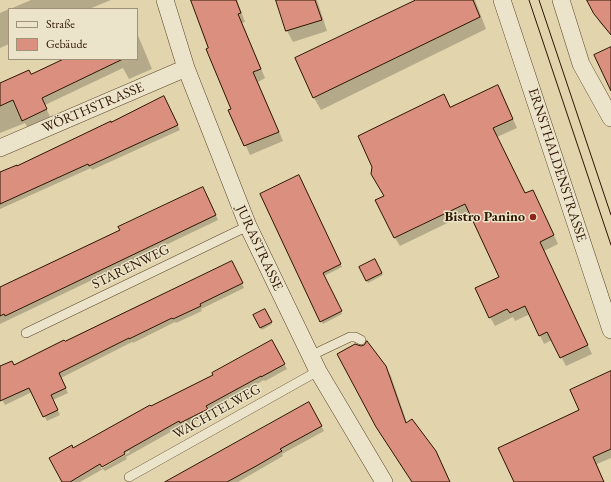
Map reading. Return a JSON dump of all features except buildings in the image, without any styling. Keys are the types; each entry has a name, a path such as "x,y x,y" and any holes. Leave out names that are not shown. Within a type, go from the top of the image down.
{"street":[{"name":"JURASTRASSE","path":"165,0 186,68 248,226 310,356 384,482"},
{"name":"ERNSTHALDENSTRASSE","path":"502,0 611,330"},
{"path":"561,0 581,64 611,118"},
{"name":"WÖRTHSTRASSE","path":"0,148 186,68"}],"lane":[{"name":"STARENWEG","path":"26,333 248,226"},
{"path":"310,356 350,337 355,337 361,340"},
{"name":"WACHTELWEG","path":"129,477 318,371"}],"tram line":[{"path":"529,0 611,245"},
{"path":"539,0 611,215"}],"place":[{"name":"Bistro Panino","path":"533,217"}]}
